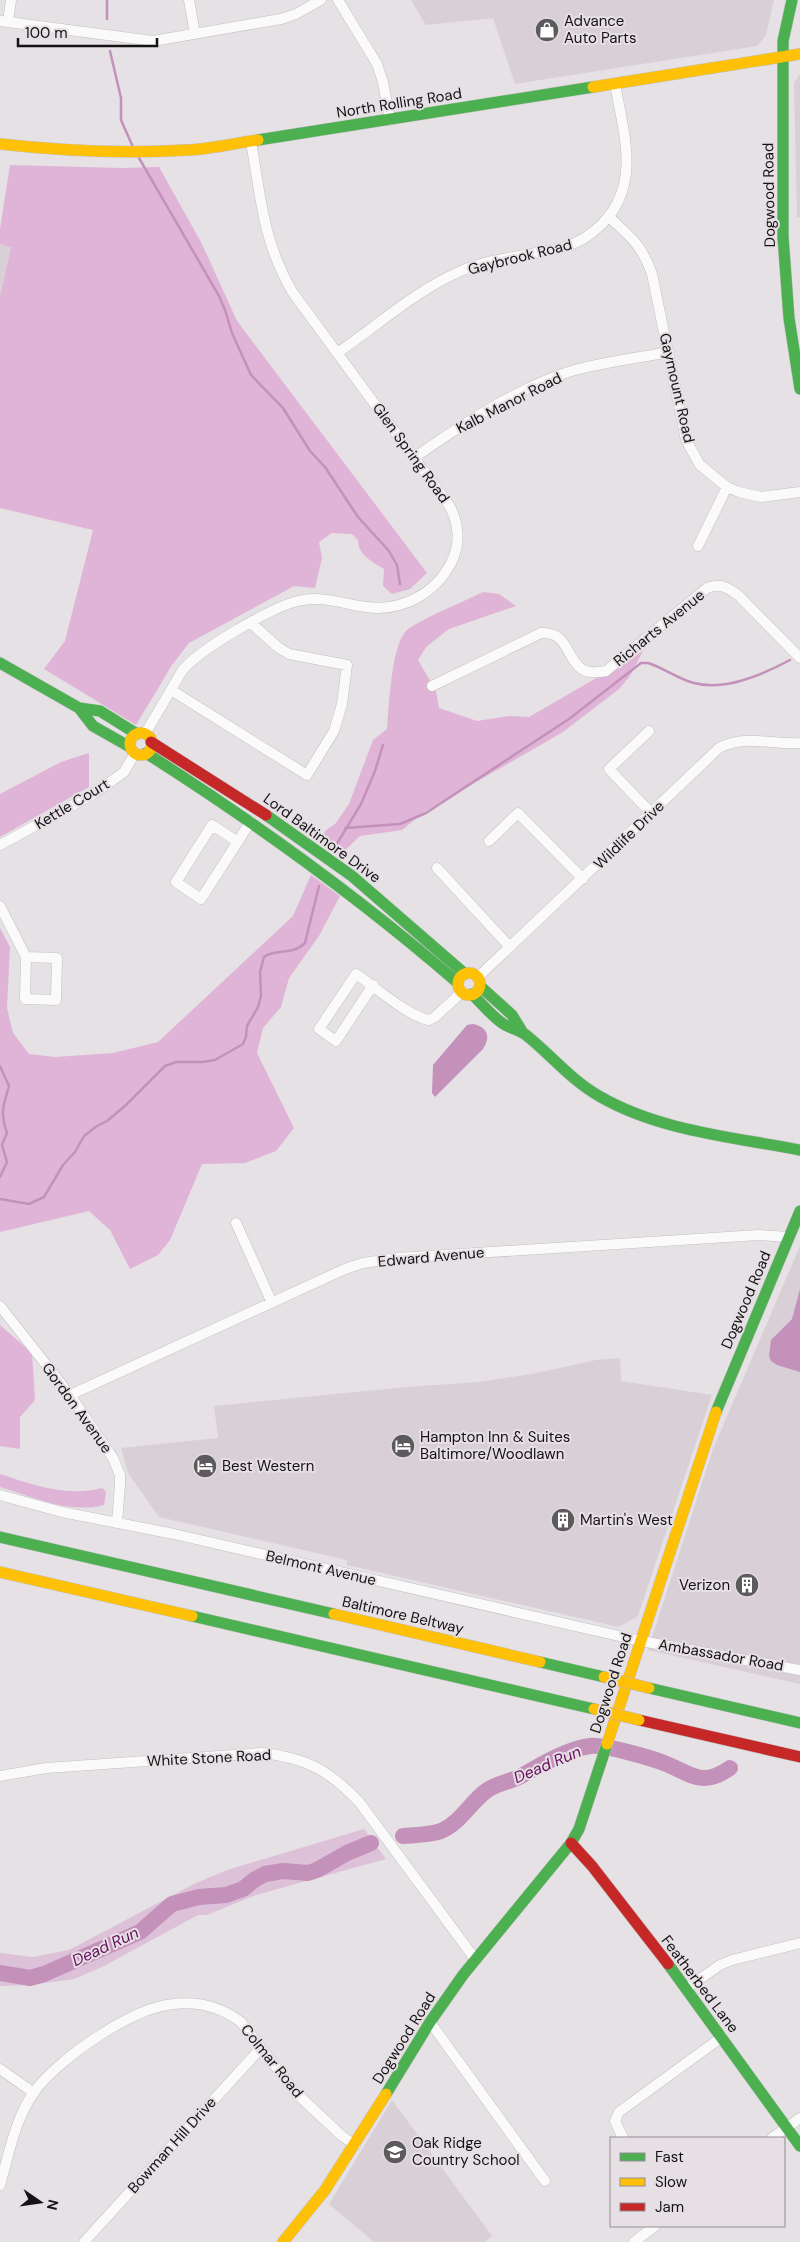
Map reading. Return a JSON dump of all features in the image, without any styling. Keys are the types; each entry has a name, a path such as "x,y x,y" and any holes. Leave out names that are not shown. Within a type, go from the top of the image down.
{"main road":[{"name":"Dogwood Road","path":"792,0 783,41 782,56 783,237 789,318 800,389"},
{"name":"North Rolling Road","path":"0,144 64,151 128,153 189,150 251,142 800,54"},
{"name":"Lord Baltimore Drive","path":"0,663 79,708 100,711 145,737 240,798 334,862 408,922 469,984"},
{"name":"Lord Baltimore Drive","path":"79,708 93,726 251,821 367,905 512,1015 524,1034 571,1077 599,1096 654,1120 800,1150"},
{"path":"145,737 150,748 137,751 132,738 145,737"},
{"name":"Dogwood Road","path":"283,2242 313,2207 355,2145 430,2022 475,1959 571,1843 582,1822 713,1420 800,1211"},
{"name":"Baltimore Beltway","path":"0,1537 800,1723"},
{"path":"0,1572 800,1757"},
{"name":"Featherbed Lane","path":"571,1843 592,1866 686,1988 800,2146"}],"street":[{"path":"11,0 4,22 153,41 281,19 296,14 321,0"},
{"path":"189,0 195,34"},
{"path":"338,0 377,64 383,82 390,120"},
{"name":"Gaybrook Road","path":"337,353 446,278 461,271 496,260 575,244 596,230 608,217 622,195 628,170 628,156 616,84"},
{"name":"Glen Spring Road","path":"145,737 182,671 197,655 252,623 288,604 309,599 367,608 396,606 424,595 446,572 453,558 458,528 449,504 293,293 275,258 264,223 251,142"},
{"name":"Gaymount Road","path":"608,217 633,239 647,260 652,274 669,352 686,440 700,465 727,487 761,496 800,492"},
{"name":"Kalb Manor Road","path":"414,458 464,424 554,378 588,367 669,352"},
{"path":"698,546 727,487"},
{"name":"Richarts Avenue","path":"432,686 541,633 558,636 564,642 576,666 583,672 606,671 707,588 714,586 729,588 738,595 800,658"},
{"path":"171,690 306,775 334,731 342,704 347,666 289,654 279,648 252,623"},
{"path":"649,731 609,769 651,813"},
{"name":"Wildlife Drive","path":"373,985 336,1041 319,1029 356,974 373,985 418,1018 429,1020 435,1018 719,748 727,744 747,740 776,744 800,743"},
{"name":"Kettle Court","path":"0,845 95,793 124,772 137,751"},
{"path":"489,841 518,813 583,879"},
{"path":"238,842 212,825 176,882 201,899 238,842 251,821"},
{"path":"437,868 510,946"},
{"path":"0,906 26,957 25,999 56,1000 57,958 26,957"},
{"path":"236,1223 272,1303"},
{"name":"Edward Avenue","path":"70,1395 345,1270 380,1260 759,1235 789,1236"},
{"name":"Gordon Avenue","path":"0,1306 70,1395 117,1467 120,1484 117,1523"},
{"name":"Belmont Avenue","path":"0,1495 641,1641"},
{"name":"Ambassador Road","path":"641,1641 800,1670"},
{"name":"White Stone Road","path":"0,1776 46,1768 262,1753 306,1762 341,1782 360,1802 475,1959"},
{"path":"686,1988 732,1960 800,1943"},
{"name":"Colmar Road","path":"0,2185 13,2139 34,2093 64,2063 98,2036 132,2018 172,2004 204,2004 231,2015 250,2031 297,2094 342,2136 355,2145"},
{"path":"430,2022 545,2181"},
{"path":"623,2137 615,2121 619,2112 722,2037"},
{"name":"Bowman Hill Drive","path":"84,2242 261,2048"},
{"path":"0,2070 34,2093"},
{"path":"773,2137 800,2118"},
{"path":"634,2242 655,2227"}],"shaded area":[{"path":"411,0 774,0 766,35 757,46 515,84 493,18 426,25"},
{"path":"800,74 800,217 797,217 794,83"},
{"path":"10,165 159,167 202,244 237,321 427,573 410,589 392,594 383,586 384,569 363,554 358,540 352,534 332,533 319,542 322,558 315,588 294,586 189,643 172,665 136,725 44,669 65,641 93,530 0,508 0,296 11,247 0,244 0,229"},
{"path":"0,244 11,246 0,296"},
{"path":"483,592 499,594 516,606 449,629 426,647 418,660 436,691 439,708 477,721 509,716 529,717 643,651 630,676 619,689 563,732 424,812 402,830 360,836 339,856 321,843 325,831 335,824 349,804 373,740 387,729 394,664 400,640 405,632 419,622"},
{"path":"89,753 89,787 0,837 0,794 61,762"},
{"path":"311,875 340,896 319,936 289,978 281,1007 263,1028 257,1053 294,1128 276,1151 245,1163 202,1164 170,1240 158,1255 130,1269 110,1230 89,1211 0,1232 0,928 10,947 7,1008 13,1033 29,1054 55,1057 113,1053 158,1042 293,916"},
{"path":"473,1024 482,1027 487,1033 487,1040 483,1049 435,1097 432,1093 433,1065 467,1025"},
{"path":"800,1246 800,1684 648,1650 713,1449"},
{"path":"800,1289 800,1372 777,1365 771,1361 769,1356 771,1340 792,1319"},
{"path":"0,1325 32,1353 35,1400 20,1417 20,1449 0,1446"},
{"path":"620,1358 621,1381 712,1395 638,1616 619,1627 347,1565 347,1560 159,1517 128,1473 121,1448 218,1438 214,1406 478,1382 532,1374 596,1360"},
{"path":"0,1474 38,1486 63,1490 76,1491 102,1488 106,1492 104,1505 78,1507 51,1503 0,1487"},
{"path":"364,1829 386,1859 256,1895 207,1915 198,1915 102,1967 74,1979 31,1985 0,1986 0,1953 33,1957 69,1950 194,1884 227,1870"},
{"name":"Oak Ridge Country School","path":"392,2100 492,2236 484,2242 374,2242 329,2204"}],"waterway":[{"path":"107,0 107,19"},
{"path":"110,51 121,98 121,120 133,147"},
{"path":"139,158 219,296 232,333 251,375 283,408 310,451 325,467 358,517 389,551 397,565 400,584"},
{"path":"345,828 400,824 426,813 569,719 641,663 654,665 694,683 718,685 756,676 790,660"},
{"path":"335,847 361,804 375,771 383,745"},
{"path":"0,1199 29,1204 44,1197 63,1165 75,1152 84,1136 107,1121 126,1105 165,1066 176,1062 215,1060 243,1044 247,1026 258,1007 261,996 260,972 264,957 269,954 295,949 305,943 319,886"},
{"path":"0,1066 9,1086 3,1110 7,1133 2,1145 7,1162 0,1177"},
{"name":"Dead Run","path":"403,1836 441,1831 454,1823 490,1788 517,1778 563,1754 590,1746 627,1752 658,1761 697,1777 711,1777 730,1768"},
{"name":"Dead Run","path":"0,1973 30,1978 44,1974 140,1932 172,1904 199,1897 226,1895 243,1889 265,1874 283,1871 308,1873 371,1843"}],"traffic: fast":[{"path":"792,0 783,41 783,237 789,318 800,389"},
{"path":"258,140 593,87"},
{"path":"0,663 79,708 100,711 137,734"},
{"path":"79,708 93,726 130,747"},
{"path":"146,753 306,862 383,921 458,983"},
{"path":"266,815 352,876 465,974"},
{"path":"480,986 512,1015 523,1033"},
{"path":"472,994 498,1020 526,1035 579,1083 622,1108 671,1125 800,1150"},
{"path":"716,1412 800,1211"},
{"path":"0,1537 334,1614"},
{"path":"192,1616 594,1709"},
{"path":"540,1662 604,1677"},
{"path":"649,1688 800,1723"},
{"path":"386,2094 430,2022 463,1975 571,1843 579,1829 607,1744"},
{"path":"668,1964 800,2146"}],"traffic: slow":[{"path":"593,87 800,54"},
{"path":"0,144 70,150 140,152 196,149 258,140"},
{"path":"141,733 149,736 152,744 149,752 141,755 133,752 130,744 133,736 141,733"},
{"path":"469,973 477,976 480,984 477,992 469,995 461,992 458,984 461,976 469,973"},
{"path":"607,1744 716,1412"},
{"path":"0,1572 192,1616"},
{"path":"334,1614 540,1662"},
{"path":"604,1677 649,1688"},
{"path":"594,1709 639,1720"},
{"path":"283,2242 325,2190 386,2094"}],"traffic: jam":[{"path":"151,742 266,815"},
{"path":"639,1720 800,1757"},
{"path":"571,1843 592,1866 668,1964"}],"place":[{"name":"Advance Auto Parts","path":"547,30"},
{"name":"Hampton Inn & Suites Baltimore/Woodlawn","path":"403,1446"},
{"name":"Best Western","path":"205,1466"},
{"name":"Martin's West","path":"563,1520"},
{"name":"Verizon","path":"747,1585"},
{"name":"Oak Ridge Country School","path":"395,2152"}]}
